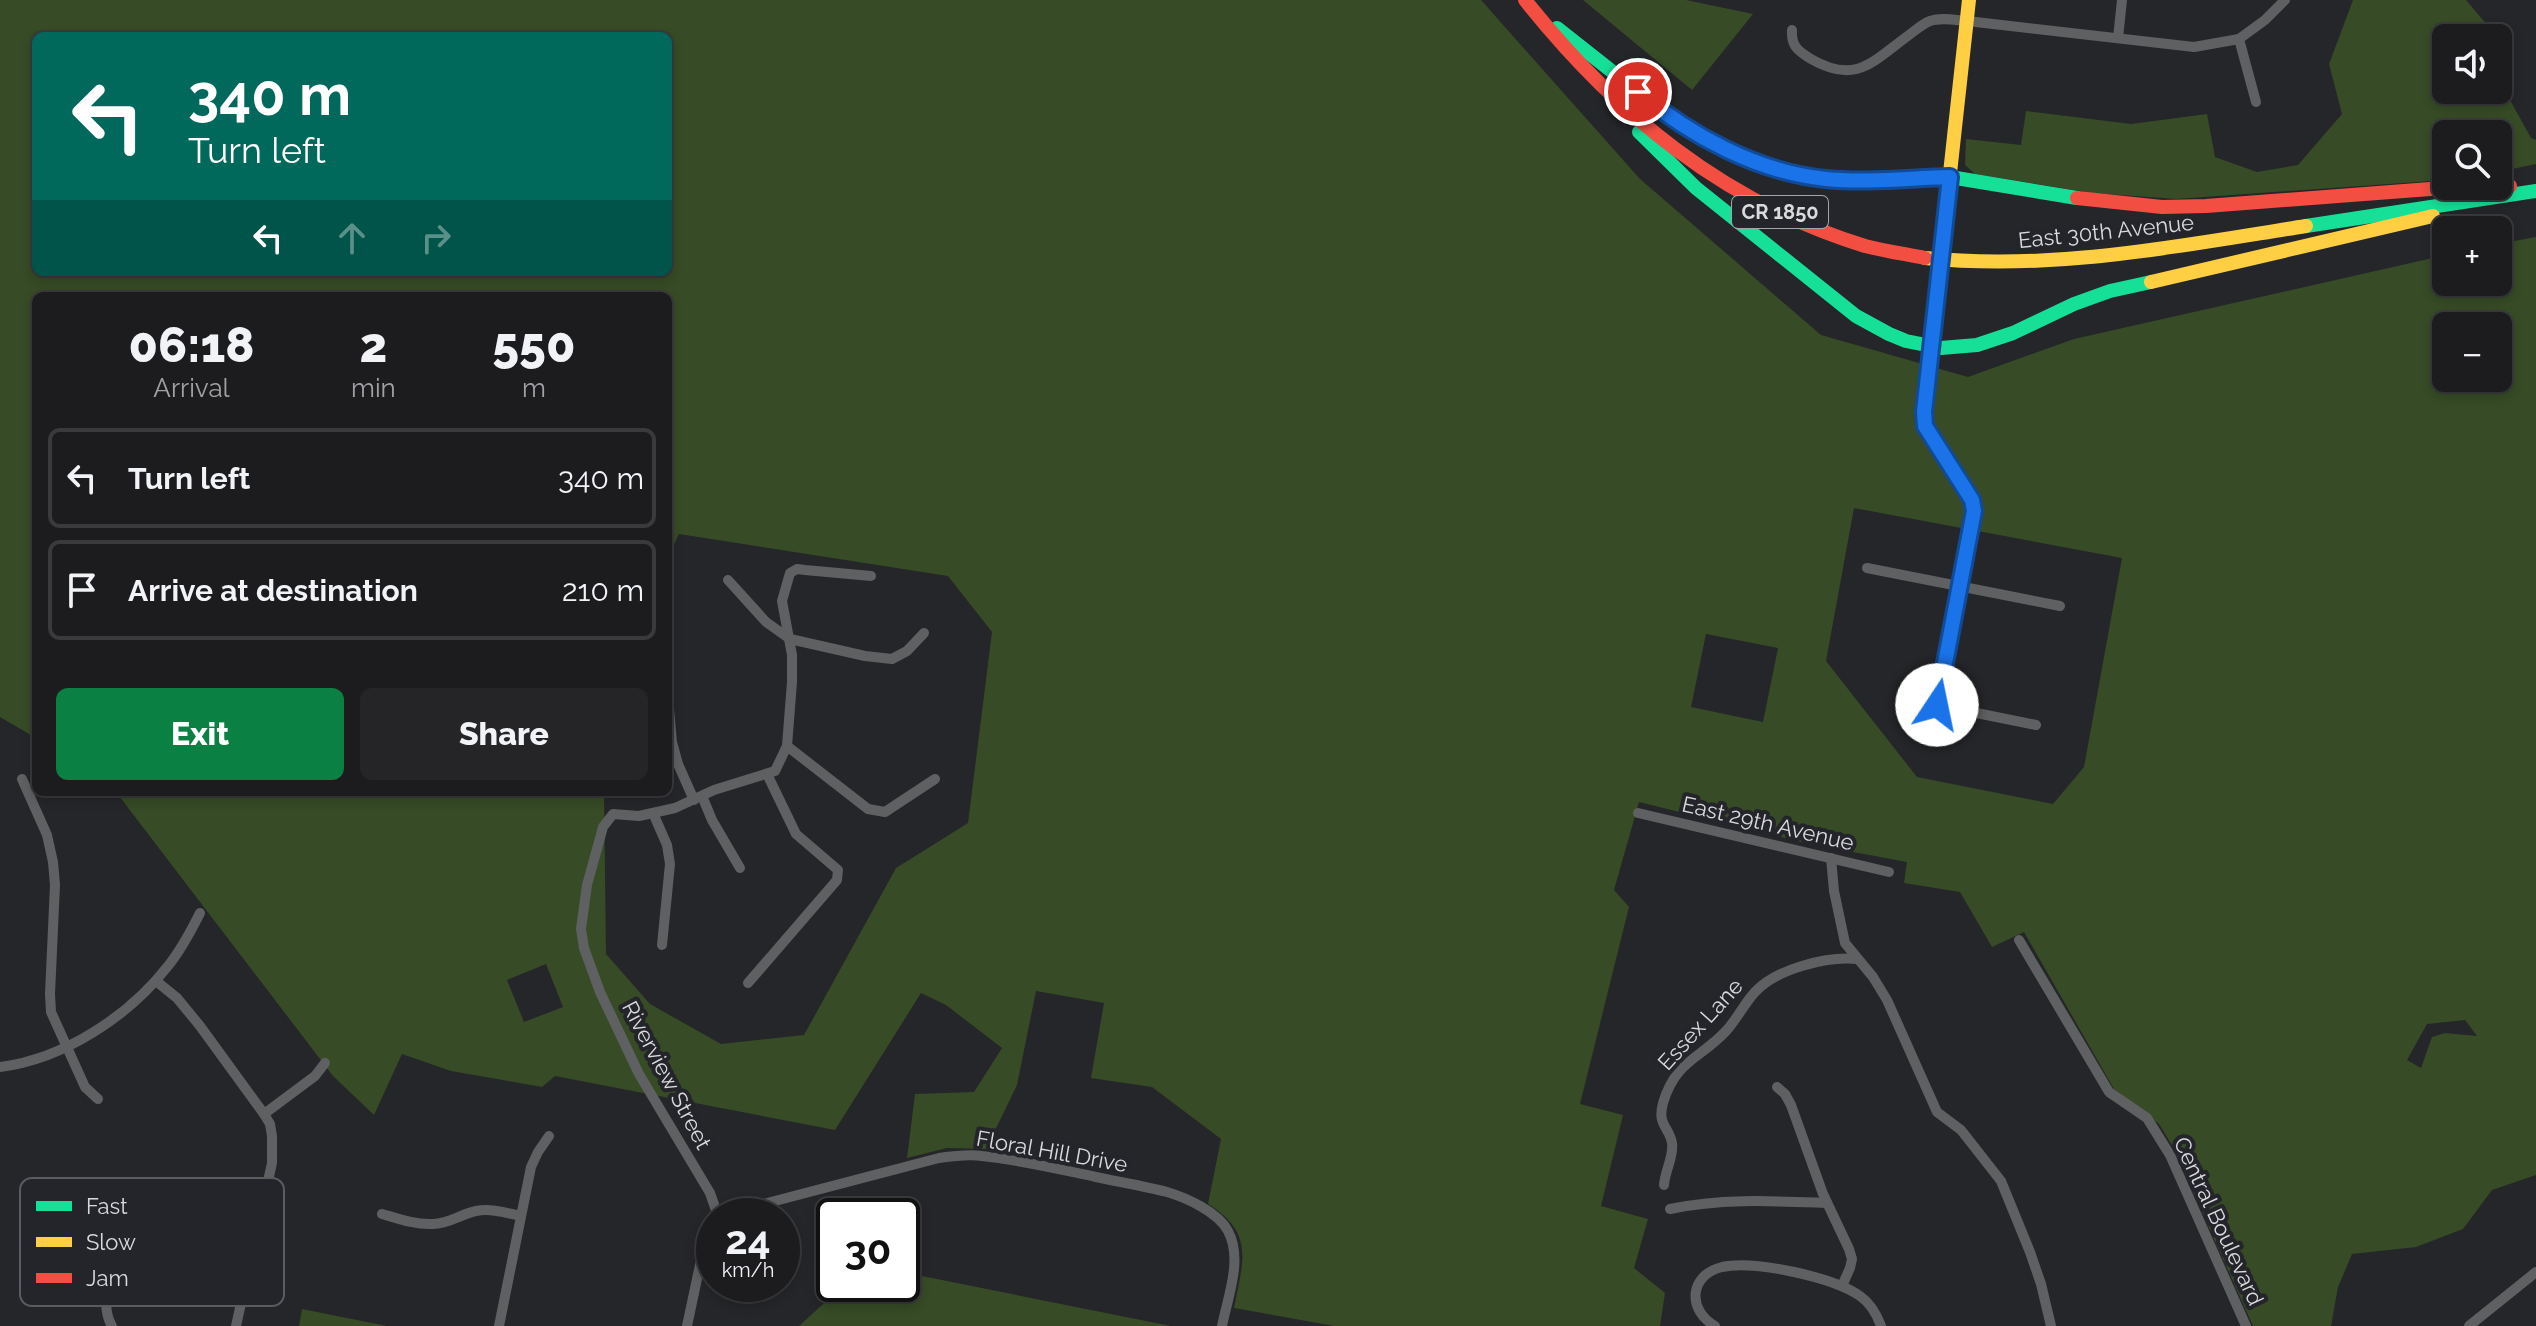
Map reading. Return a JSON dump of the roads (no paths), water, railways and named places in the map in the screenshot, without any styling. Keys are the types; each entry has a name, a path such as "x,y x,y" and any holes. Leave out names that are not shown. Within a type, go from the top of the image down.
{"main road":[{"path":"1931,346 1969,0"},
{"path":"1526,2 1652,103 1716,144 1756,162 1798,175 1860,181 1950,177 2073,198 2162,207 2430,189 2533,189"},
{"name":"East 30th Avenue","path":"1526,2 1606,93 1668,144 1762,203 1805,224 1890,252 1924,258 2012,264 2099,259 2533,189"},
{"path":"1606,93 1643,137 1696,188 1856,316 1895,339 1931,346 1971,347 1999,340 2065,307 2110,291 2533,189"}],"street":[{"path":"2118,38 2122,0"},
{"path":"1792,30 1796,50 1830,70 1854,72 1871,64 1932,20 1967,21 2194,47 2239,39 2285,0"},
{"path":"2239,39 2256,102"},
{"path":"1931,346 1925,426 1972,500 1974,511 1937,705 2036,725"},
{"path":"1867,568 2060,606"},
{"path":"662,945 670,864 667,845 653,813 675,808 714,790 775,771 787,746 792,682 790,639 782,601 790,573 797,569 871,576"},
{"path":"728,580 766,622 790,639 892,659 907,651 924,633"},
{"path":"672,742 678,764 740,868"},
{"path":"787,746 868,809 885,812 935,779"},
{"path":"748,983 839,875 838,870 796,834 767,774"},
{"path":"22,779 47,835 53,862 51,1012 85,1087 98,1099"},
{"name":"Riverview Street","path":"653,813 639,816 613,814 603,827 587,885 581,929 584,948 600,992 639,1074 712,1198"},
{"name":"East 29th Avenue","path":"1638,813 1889,872"},
{"path":"1831,858 1845,943 1887,1000 1937,1112 1961,1130 2001,1181 2034,1262 2051,1326"},
{"path":"0,1067 45,1056 66,1046 101,1027 135,1002 181,948 200,913"},
{"name":"Central Boulevard","path":"2019,940 2109,1092 2147,1118 2170,1155 2246,1326"},
{"name":"Essex Lane","path":"1664,1185 1672,1146 1662,1125 1663,1104 1683,1066 1726,1031 1753,993 1771,980 1818,961 1857,959"},
{"path":"156,981 177,998 200,1026 270,1124 272,1163 269,1178"},
{"path":"264,1114 315,1076 325,1063"},
{"path":"1777,1087 1791,1105 1827,1203 1852,1259 1842,1286"},
{"path":"499,1326 531,1167 549,1136"},
{"name":"Floral Hill Drive","path":"787,1198 939,1158 980,1155 1153,1189 1180,1197 1207,1211 1229,1232 1235,1257 1222,1326"},
{"path":"1670,1209 1738,1201 1827,1203"},
{"path":"382,1214 434,1224 474,1211 490,1210 521,1216"},
{"path":"1715,1326 1700,1315 1694,1299 1704,1277 1723,1267 1755,1267 1793,1273 1842,1286 1862,1297 1881,1326"},
{"path":"2469,1326 2536,1272"},
{"path":"687,1326 696,1284"},
{"path":"105,1306 112,1326"},
{"path":"236,1326 240,1306"}]}
